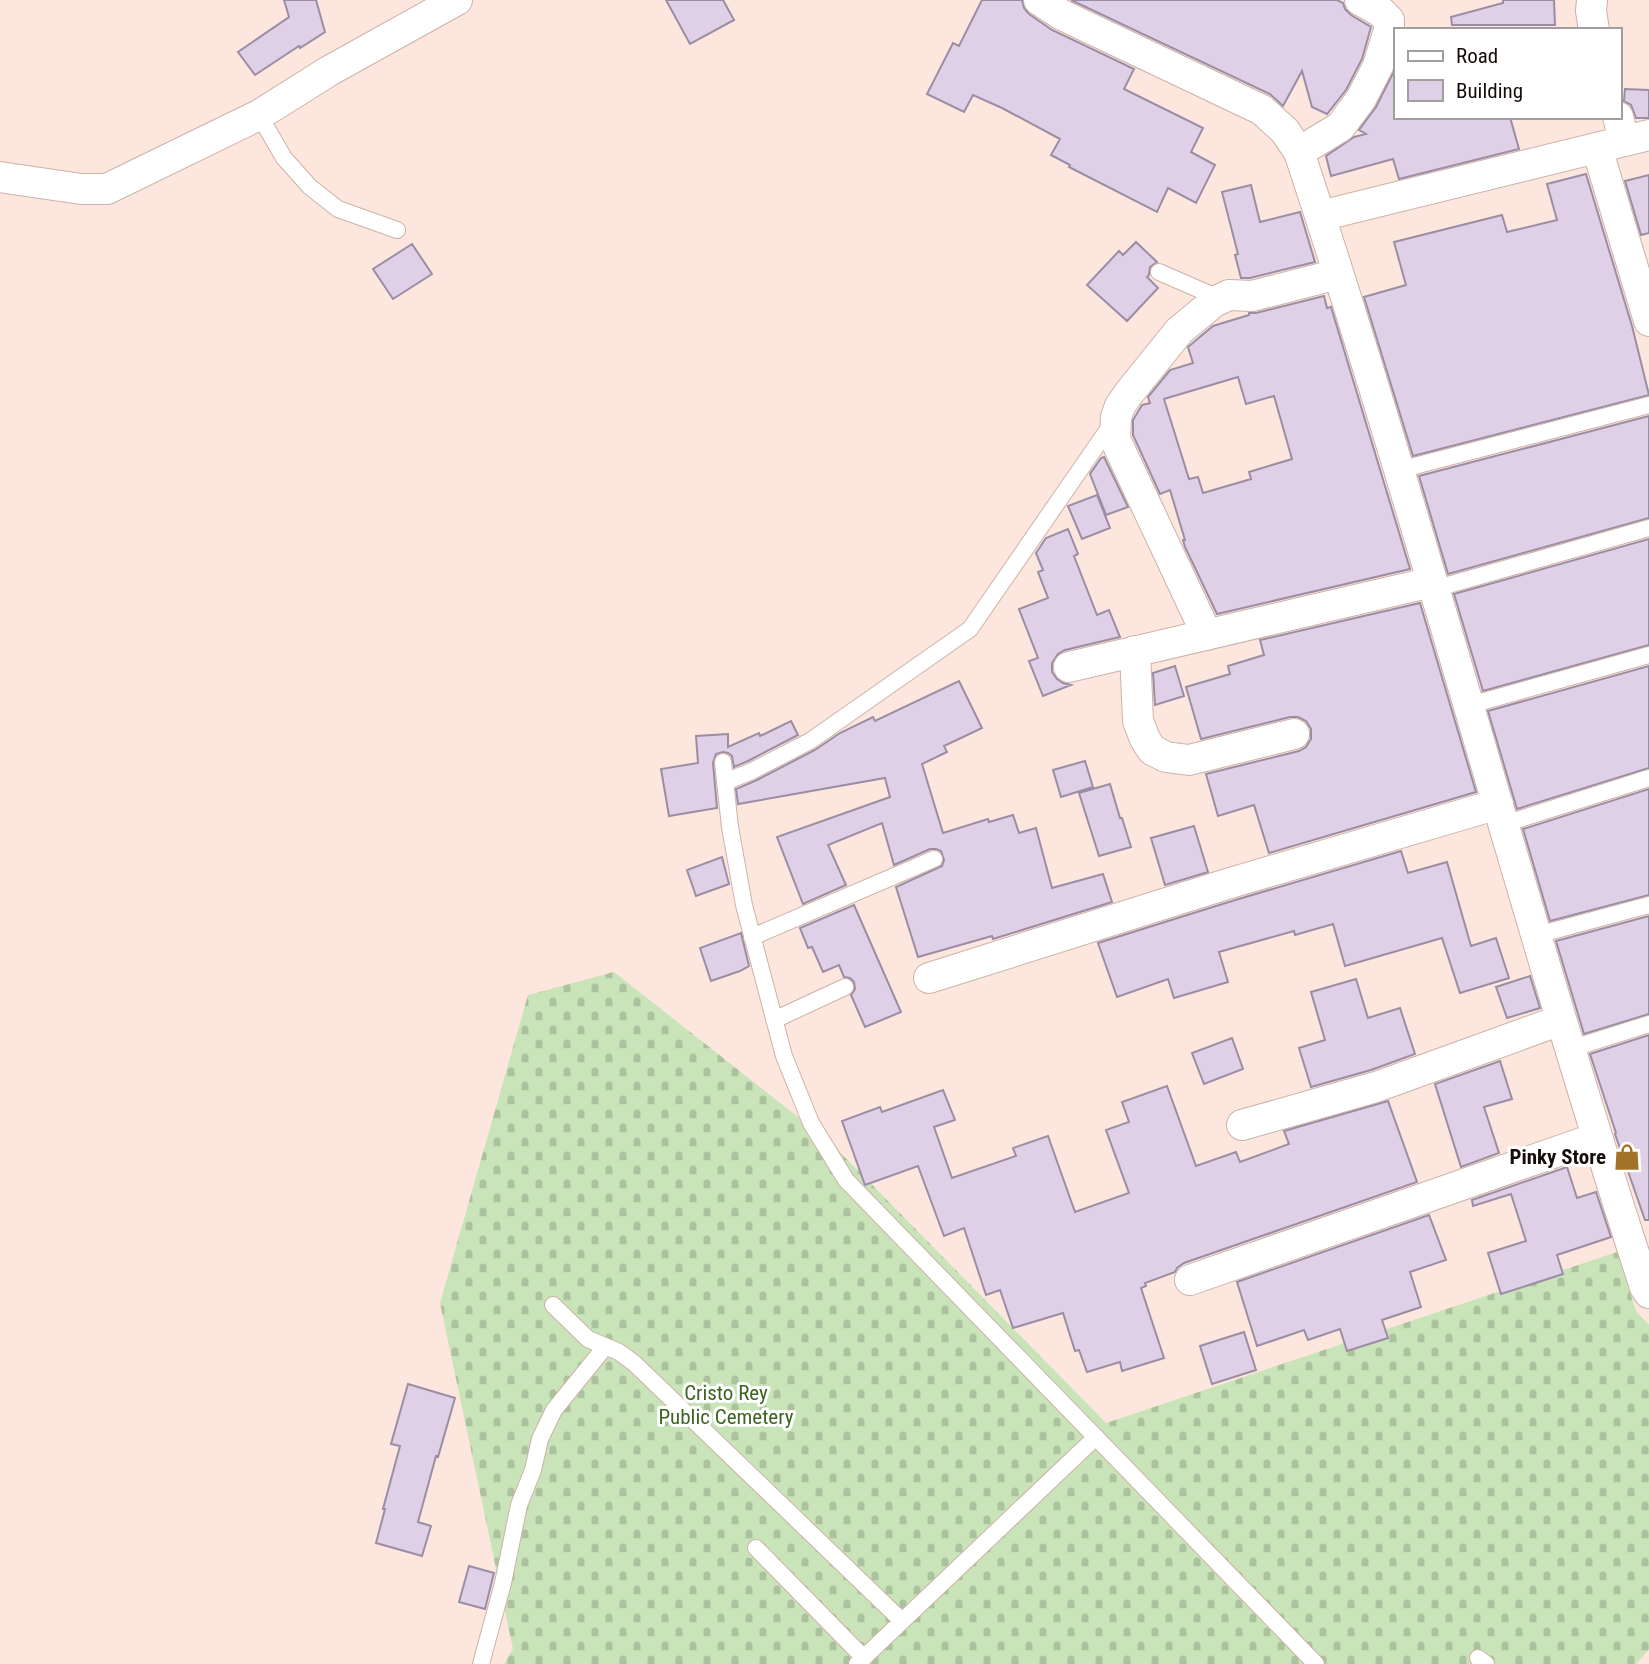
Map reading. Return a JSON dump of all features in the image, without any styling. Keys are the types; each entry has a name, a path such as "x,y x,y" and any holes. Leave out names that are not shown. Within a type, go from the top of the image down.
{"street":[{"path":"0,177 81,189 107,189 259,115 329,71 457,0"},
{"path":"1039,0 1062,15 1262,110 1285,131 1299,152 1399,470 1596,1138 1639,1231 1644,1287 1649,1293"},
{"path":"1299,152 1340,127 1361,99 1378,66 1390,20 1360,0"},
{"path":"1592,0 1594,28"},
{"path":"1320,216 1622,136 1649,321"},
{"path":"1207,635 1115,439 1116,417 1129,393 1179,331 1214,302 1229,295 1252,296 1338,274"},
{"path":"1069,667 1433,586"},
{"path":"1135,651 1138,721 1144,739 1152,750 1159,754 1189,760 1294,734"},
{"path":"929,978 1227,884 1501,814"},
{"path":"1242,1125 1376,1087 1561,1020"},
{"path":"1190,1280 1596,1138"}],"lane":[{"path":"259,115 284,158 310,187 338,209 397,230"},
{"path":"1159,271 1221,299"},
{"path":"1399,470 1649,405"},
{"path":"725,782 810,741 970,629 1116,417"},
{"path":"1433,586 1649,528"},
{"path":"1469,705 1649,655"},
{"path":"723,762 730,827 744,905 783,1056 811,1123 846,1180 1316,1664"},
{"path":"1501,814 1649,778"},
{"path":"752,937 934,859"},
{"path":"1537,935 1649,905"},
{"path":"775,1020 845,987"},
{"path":"1570,1049 1649,1024"},
{"path":"553,1305 588,1339 619,1352 634,1363 902,1621"},
{"path":"481,1664 503,1583 519,1505 533,1470 540,1439 554,1410 605,1347"},
{"path":"757,1548 861,1661 1096,1437"}],"green space":[{"name":"Cristo Rey Public Cemetery","path":"614,972 831,1143 1106,1423 1617,1252 1636,1311 1649,1325 1649,1649 1636,1664 504,1664 513,1649 440,1303 528,995"}],"building":[{"path":"284,0 316,0 325,32 255,75 238,52 289,17"},
{"path":"666,0 723,0 734,20 690,44"},
{"path":"982,0 1022,0 1029,14 1052,30 1134,69 1124,89 1203,128 1191,152 1215,165 1196,203 1168,188 1157,212 1051,155 1060,139 1002,108 973,95 964,112 927,94 953,43 959,46"},
{"path":"1071,0 1337,0 1343,3 1351,15 1371,27 1362,59 1346,90 1327,114 1312,107 1302,71 1283,106 1270,94"},
{"path":"1503,0 1554,0 1555,25 1452,25 1451,17 1503,3"},
{"path":"1394,71 1394,119 1511,119 1519,149 1399,179 1393,159 1331,176 1326,156 1354,137 1366,134 1359,130 1376,107"},
{"path":"1625,89 1649,90 1649,118 1636,118 1631,105 1624,101"},
{"path":"1586,174 1632,326 1649,395 1413,456 1364,297 1406,285 1394,242 1502,215 1507,232 1557,220 1547,184"},
{"path":"1649,175 1649,233 1641,235 1625,181"},
{"path":"1251,185 1260,222 1300,212 1315,262 1241,278 1235,255 1238,254 1222,192"},
{"path":"1136,242 1157,262 1150,267 1147,277 1158,288 1127,321 1087,285 1119,251 1123,255"},
{"path":"412,244 432,274 393,299 373,269"},
{"path":"1324,296 1327,308 1331,307 1410,569 1217,614 1185,547 1170,490 1160,494 1133,435 1133,420 1142,405 1150,403 1148,397 1170,370 1193,363 1188,347 1213,326","holes":["1238,377 1246,404 1274,396 1292,459 1249,472 1251,479 1203,493 1198,477 1189,479 1164,399"]},
{"path":"1649,416 1649,518 1448,574 1419,476"},
{"path":"1104,457 1128,507 1106,515 1090,474"},
{"path":"1097,495 1110,528 1082,539 1068,506"},
{"path":"1068,529 1078,554 1074,556 1097,615 1109,610 1120,637 1058,654 1052,663 1052,672 1057,679 1071,685 1043,696 1029,661 1038,658 1019,609 1048,598 1038,572 1043,570 1036,553 1046,538"},
{"path":"1649,539 1649,645 1483,691 1454,594"},
{"path":"1420,603 1476,792 1269,853 1254,805 1218,816 1206,774 1299,751 1306,747 1311,739 1311,729 1306,721 1290,717 1201,739 1186,687 1230,674 1228,666 1264,655 1260,640"},
{"path":"1175,666 1184,696 1155,705 1153,673"},
{"path":"1649,666 1649,768 1517,809 1488,711"},
{"path":"959,681 982,728 944,746 947,752 922,764 943,833 988,819 989,822 1013,815 1019,833 1036,828 1052,888 1103,874 1112,902 993,939 992,936 918,957 896,887 942,866 944,860 941,851 930,849 894,865 882,823 828,845 846,885 803,904 777,837 890,797 885,778 738,804 736,789 815,750 840,733 873,717 875,721"},
{"path":"791,721 798,735 748,761 734,767 732,756 728,753 716,754 713,763 717,808 669,816 661,769 698,763 696,736 728,734 728,747"},
{"path":"1085,761 1093,787 1061,797 1053,770"},
{"path":"1110,784 1131,847 1099,856 1079,793"},
{"path":"1649,789 1649,895 1550,921 1523,829"},
{"path":"1194,826 1208,872 1165,885 1151,838"},
{"path":"1401,851 1408,873 1447,862 1471,946 1496,938 1509,978 1460,993 1442,938 1345,966 1333,924 1295,935 1294,931 1219,952 1228,982 1174,998 1168,979 1117,997 1098,943"},
{"path":"722,857 729,884 696,896 687,870"},
{"path":"854,905 901,1012 865,1027 851,995 855,989 854,982 844,977 839,965 823,972 812,947 808,948 800,928"},
{"path":"1649,916 1649,1014 1584,1034 1556,941"},
{"path":"741,933 749,966 711,981 700,948"},
{"path":"1530,976 1540,1008 1507,1018 1496,987"},
{"path":"1356,979 1368,1018 1400,1008 1415,1054 1311,1087 1299,1048 1325,1040 1311,992"},
{"path":"1649,1035 1649,1220 1645,1220 1590,1054"},
{"path":"1232,1038 1243,1069 1204,1084 1192,1053"},
{"path":"1500,1061 1512,1099 1484,1107 1499,1153 1461,1167 1435,1084"},
{"path":"1167,1086 1196,1166 1236,1152 1240,1162 1289,1144 1284,1131 1388,1101 1417,1182 1184,1263 1175,1272 1145,1283 1146,1286 1141,1288 1164,1358 1122,1371 1120,1362 1087,1372 1079,1350 1075,1351 1063,1313 1013,1328 1000,1290 986,1295 964,1228 944,1236 918,1166 865,1185 842,1121 880,1107 882,1112 943,1090 955,1120 934,1127 952,1178 1016,1156 1013,1148 1048,1136 1075,1212 1129,1193 1106,1130 1129,1122 1122,1102"},
{"path":"1567,1167 1577,1198 1596,1192 1611,1237 1557,1255 1563,1274 1501,1294 1488,1253 1526,1241 1511,1194 1473,1206 1472,1200"},
{"path":"1429,1215 1446,1260 1410,1272 1421,1307 1382,1320 1388,1338 1347,1351 1340,1329 1308,1340 1304,1330 1257,1346 1237,1282"},
{"path":"1244,1332 1256,1370 1212,1384 1200,1346"},
{"path":"408,1384 455,1398 418,1522 431,1526 422,1556 376,1543 400,1446 391,1444"},
{"path":"469,1566 494,1573 485,1609 459,1602"}],"place":[{"name":"Pinky Store","path":"1627,1157"}]}
